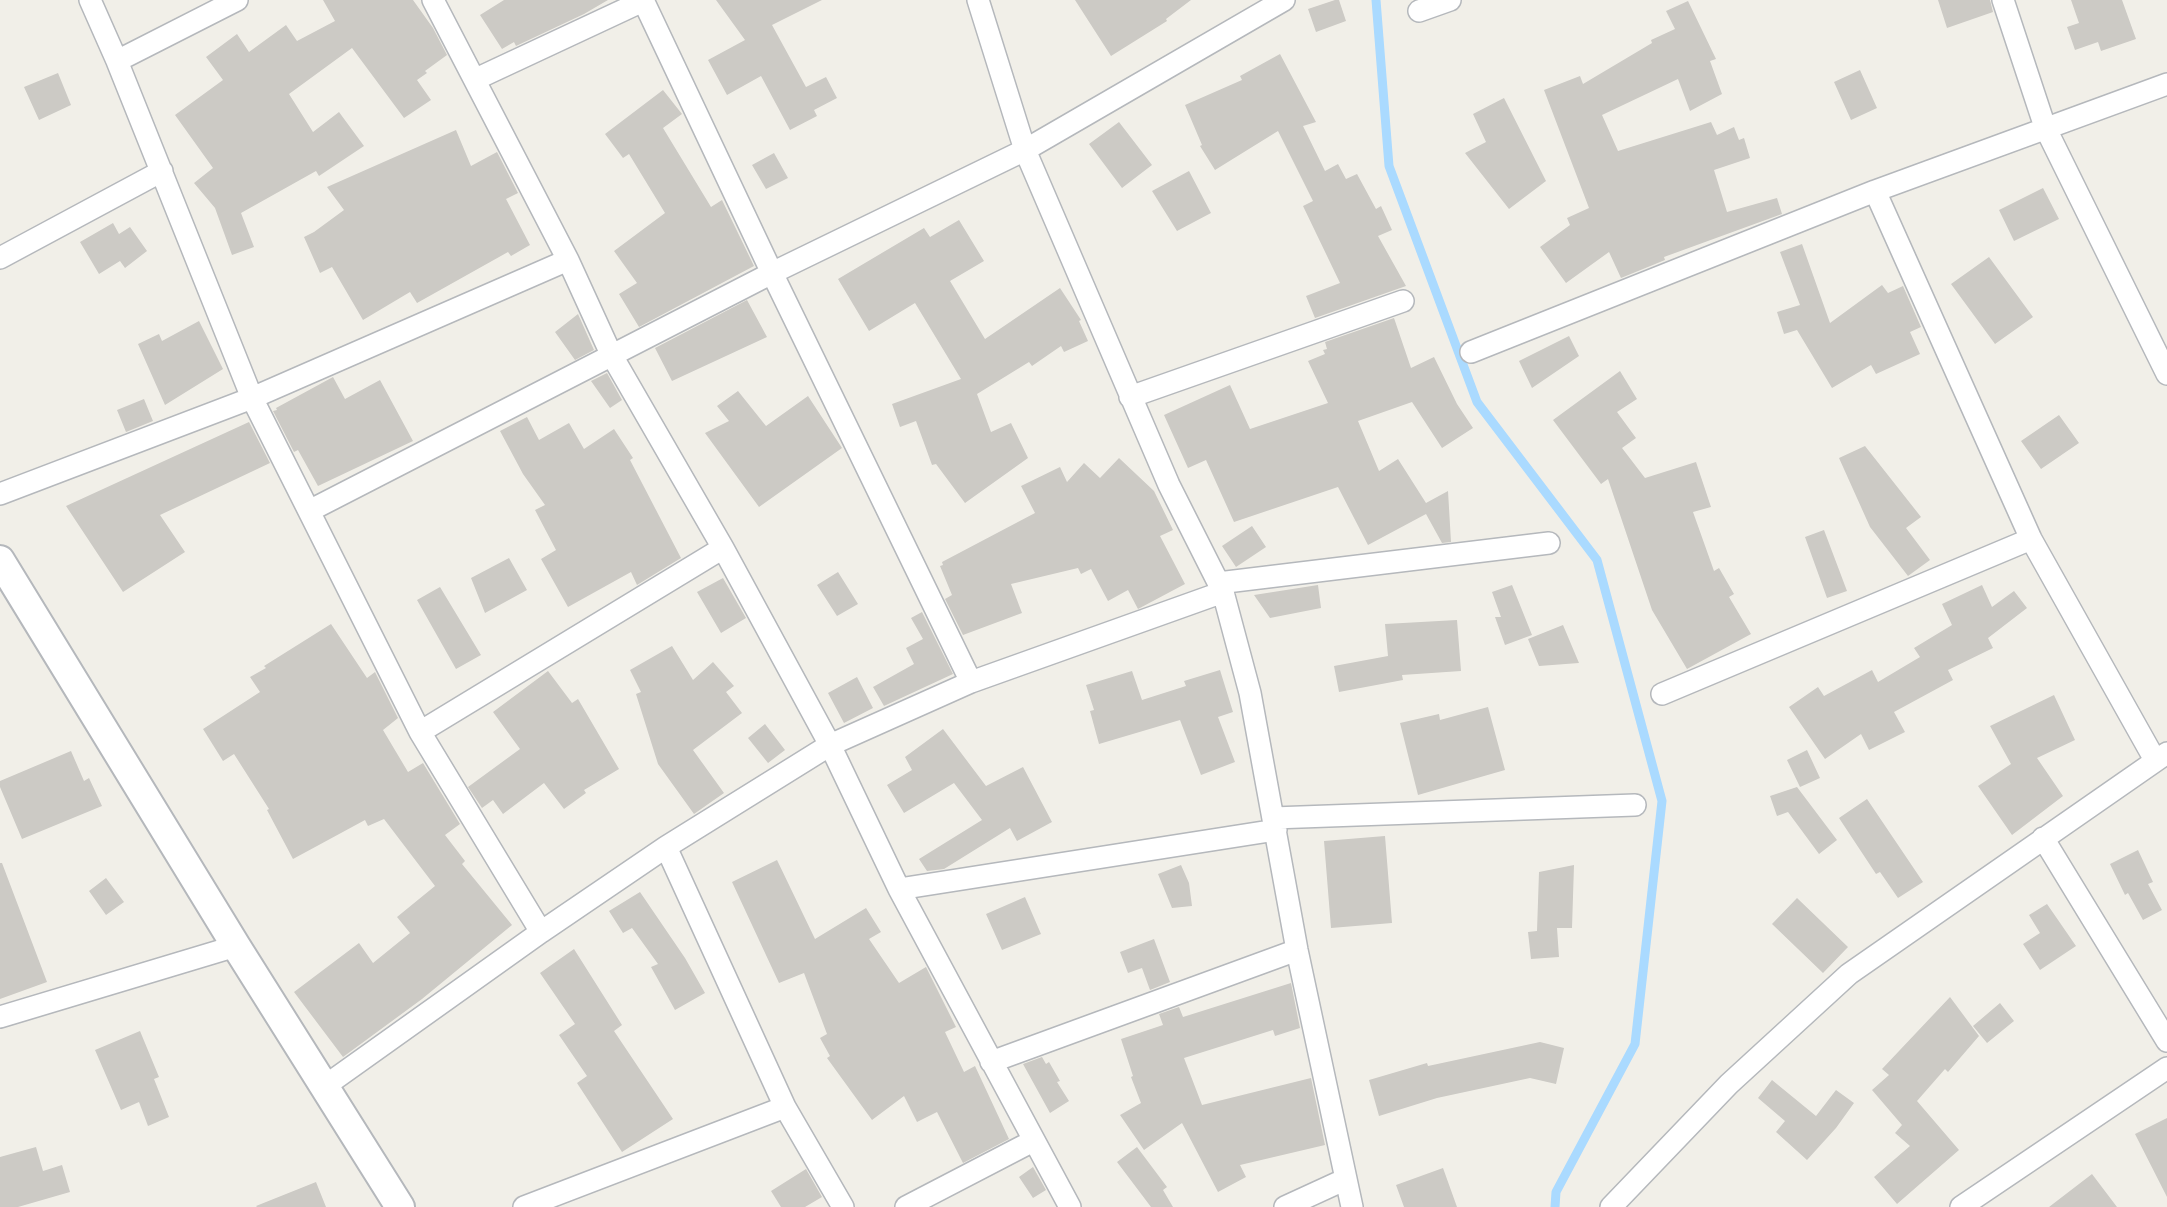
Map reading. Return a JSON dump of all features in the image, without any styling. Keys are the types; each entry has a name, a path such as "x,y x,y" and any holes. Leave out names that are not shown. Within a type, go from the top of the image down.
{"street":[{"path":"90,0 162,171 252,398 420,732 541,932"},
{"path":"117,61 237,0"},
{"path":"433,0 568,260 611,354 723,548 830,744 898,889 1070,1207"},
{"path":"476,79 643,0 971,682"},
{"path":"978,0 1025,150 1169,485 1221,587 1250,693 1297,950 1352,1207"},
{"path":"309,511 611,354 1025,150 1284,0"},
{"path":"1419,11 1450,0"},
{"path":"2003,0 2045,127 2167,374"},
{"path":"1471,352 1875,191 2167,84"},
{"path":"0,258 162,171"},
{"path":"1611,1207 1730,1084 1849,974 2161,757 2031,539 1875,191"},
{"path":"0,494 252,398 568,260"},
{"path":"1130,397 1403,301"},
{"path":"1662,694 2031,539"},
{"path":"325,1086 541,932 666,847 830,744 971,682 1221,587 1549,543"},
{"path":"420,732 723,548"},
{"path":"0,560 236,946 400,1207"},
{"path":"898,889 1274,824 1635,806"},
{"path":"2043,838 2167,1041"},
{"path":"666,847 785,1107 843,1207"},
{"path":"0,1017 236,946"},
{"path":"991,1062 1297,950"},
{"path":"1961,1207 2167,1068"},
{"path":"524,1207 785,1107"},
{"path":"906,1207 1033,1141"},
{"path":"1285,1207 1346,1179"}],"building":[{"path":"323,0 413,0 433,28 447,55 417,80 431,100 404,118 352,48 289,94 313,132 339,112 364,146 319,176 316,171 241,213 254,247 232,255 215,208 194,183 213,168 175,115 223,80 206,57 237,34 249,52 286,25 297,41 335,21"},
{"path":"504,0 608,0 516,46 514,42 502,49 480,15"},
{"path":"716,0 822,0 772,25 806,87 826,77 837,98 814,110 817,116 790,130 761,76 727,95 708,60 745,40"},
{"path":"1075,0 1191,0 1166,19 1167,21 1111,56"},
{"path":"1339,0 1346,21 1316,32 1308,9"},
{"path":"1938,0 1990,0 1993,12 1947,28"},
{"path":"2071,0 2122,0 2136,39 2101,51 2098,42 2075,50 2067,27 2079,23"},
{"path":"1688,1 1716,59 1710,61 1722,94 1690,111 1678,79 1602,115 1618,151 1711,122 1717,135 1734,127 1739,140 1744,138 1750,158 1714,170 1727,212 1777,198 1782,214 1664,257 1665,260 1621,278 1609,252 1566,283 1540,247 1570,225 1567,218 1589,208 1544,90 1580,76 1583,84 1652,43 1651,40 1675,29 1666,11"},
{"path":"1280,54 1316,122 1303,126 1325,171 1338,164 1346,179 1357,174 1376,209 1381,206 1392,230 1378,236 1406,286 1315,318 1306,296 1340,283 1303,206 1313,201 1278,131 1215,170 1200,146 1202,145 1185,105 1242,80 1240,76"},
{"path":"1860,70 1877,108 1851,120 1834,82"},
{"path":"58,73 71,105 39,120 24,87"},
{"path":"663,90 682,114 663,128 711,207 722,200 754,266 639,327 619,294 637,283 614,251 665,213 629,154 623,158 605,134"},
{"path":"1504,98 1546,181 1509,209 1465,153 1486,142 1473,114"},
{"path":"1119,122 1152,165 1122,188 1089,144"},
{"path":"456,130 471,166 497,152 518,193 506,199 530,245 511,256 508,252 417,303 410,292 363,320 332,267 320,273 304,237 344,210 327,187"},
{"path":"774,153 788,178 766,189 752,165"},
{"path":"1189,171 1211,213 1177,231 1152,191"},
{"path":"2043,188 2059,219 2014,241 1999,210"},
{"path":"959,220 984,261 950,281 985,339 1060,288 1081,320 1079,321 1088,341 1064,352 1061,346 1032,366 1029,362 977,394 991,432 1011,423 1028,458 965,503 936,464 932,465 916,421 900,427 892,404 961,379 915,303 869,331 838,279 924,228 930,237"},
{"path":"113,223 119,234 130,227 147,251 125,268 120,261 99,274 80,242"},
{"path":"1802,244 1830,323 1882,285 1888,293 1903,286 1921,327 1910,332 1920,354 1876,374 1871,365 1832,388 1797,330 1784,334 1777,312 1800,305 1780,252"},
{"path":"1989,257 2033,317 1995,344 1951,284"},
{"path":"747,300 767,337 672,381 655,348"},
{"path":"578,314 594,350 575,360 555,332"},
{"path":"1394,318 1411,368 1434,357 1457,404 1473,428 1442,448 1412,402 1358,421 1379,471 1398,459 1426,503 1448,491 1451,542 1442,543 1426,514 1368,545 1338,487 1234,522 1206,460 1188,468 1164,415 1230,385 1250,429 1328,403 1308,361 1325,354 1325,342"},
{"path":"199,321 223,369 165,405 138,344 159,334 162,341"},
{"path":"1569,336 1579,356 1532,388 1519,361"},
{"path":"1620,371 1637,399 1617,412 1636,438 1622,448 1645,478 1696,462 1711,507 1693,512 1714,571 1719,568 1734,594 1729,597 1751,634 1687,669 1652,610 1608,479 1601,484 1553,420"},
{"path":"607,373 622,400 610,408 591,381"},
{"path":"333,377 345,399 380,380 413,441 318,486 298,450 294,452 273,411"},
{"path":"738,391 766,426 808,396 842,448 759,507 705,433 729,421 717,406"},
{"path":"144,399 153,421 126,432 117,410"},
{"path":"2059,415 2079,443 2041,469 2021,441"},
{"path":"527,417 539,440 569,423 584,449 614,429 633,458 630,460 681,558 637,585 631,572 568,607 541,559 556,550 535,510 545,505 523,474 500,431"},
{"path":"249,422 270,463 160,515 185,552 123,592 66,506"},
{"path":"1865,446 1921,517 1906,528 1930,560 1908,576 1870,527 1839,458"},
{"path":"1119,458 1154,491 1173,530 1160,536 1185,584 1138,609 1128,590 1108,601 1091,569 1081,574 1078,568 1011,584 1022,613 963,635 945,599 952,595 940,566 943,565 942,562 1035,513 1021,486 1060,467 1067,482 1084,463 1100,478"},
{"path":"1252,526 1266,547 1236,567 1222,546"},
{"path":"1824,530 1847,591 1827,598 1805,537"},
{"path":"509,558 527,590 485,613 471,578"},
{"path":"838,572 858,604 837,616 817,585"},
{"path":"723,578 746,618 721,633 697,592"},
{"path":"1318,585 1321,608 1270,618 1254,595"},
{"path":"1512,585 1532,635 1505,645 1495,617 1501,617 1492,592"},
{"path":"1982,585 1992,607 2014,591 2027,608 1988,638 1993,648 1948,670 1953,680 1894,712 1905,732 1869,750 1861,734 1825,759 1789,707 1818,687 1824,696 1872,670 1878,682 1920,657 1914,648 1952,625 1942,604"},
{"path":"440,587 481,655 456,669 417,600"},
{"path":"922,612 953,674 884,706 873,687 914,664 906,648 923,639 911,618"},
{"path":"1457,620 1461,671 1402,675 1403,680 1339,692 1334,666 1388,656 1385,624"},
{"path":"331,624 367,678 375,672 398,718 383,730 408,772 423,763 460,824 445,835 465,861 462,864 512,925 422,999 343,1057 294,992 359,943 373,963 410,933 397,917 435,886 384,819 368,826 365,820 293,859 267,810 269,809 234,754 223,761 203,729 260,692 250,677"},
{"path":"1563,625 1579,663 1539,666 1528,639"},
{"path":"672,646 693,680 713,662 734,686 726,692 742,713 693,750 724,793 694,814 658,764 636,694 641,692 630,670"},
{"path":"1220,670 1233,712 1218,717 1235,762 1201,775 1180,720 1099,744 1090,711 1094,710 1086,685 1132,671 1142,700 1186,686 1184,681"},
{"path":"548,671 572,703 578,699 619,769 584,790 586,793 564,809 544,783 503,814 493,800 482,808 468,787 520,749 493,712"},
{"path":"857,677 873,708 844,723 828,693"},
{"path":"2054,695 2075,740 2037,758 2063,796 2012,835 1978,786 2011,764 1990,726"},
{"path":"1488,707 1505,770 1418,795 1400,723 1439,714 1440,720"},
{"path":"765,724 785,750 768,763 748,738"},
{"path":"943,729 986,786 1023,767 1052,822 1017,841 1010,828 944,869 927,871 919,859 982,820 954,783 904,813 887,785 912,770 905,757"},
{"path":"1807,750 1820,778 1800,787 1787,760"},
{"path":"71,751 84,781 89,778 102,806 22,839 0,787 0,781"},
{"path":"1797,787 1837,840 1819,854 1788,812 1777,816 1770,796"},
{"path":"1867,799 1923,882 1898,898 1880,872 1876,874 1839,818"},
{"path":"1385,836 1392,923 1331,928 1324,841"},
{"path":"2138,850 2153,882 2148,884 2162,910 2143,920 2128,893 2125,895 2110,864"},
{"path":"777,860 815,939 866,908 881,932 869,939 899,983 926,967 956,1027 945,1032 964,1072 975,1066 1009,1139 963,1163 937,1112 917,1122 904,1096 872,1120 827,1058 830,1056 820,1038 827,1034 804,973 779,983 732,882"},
{"path":"0,863 47,982 0,999"},
{"path":"1181,865 1189,883 1192,906 1172,908 1158,874"},
{"path":"1574,865 1572,928 1557,928 1559,957 1531,959 1528,932 1537,931 1539,872"},
{"path":"106,878 124,902 106,915 89,891"},
{"path":"640,892 685,958 705,993 675,1010 651,967 658,964 632,928 623,933 609,911"},
{"path":"1025,897 1041,934 1002,950 986,914"},
{"path":"1797,898 1848,947 1823,973 1772,924"},
{"path":"2047,904 2076,946 2040,970 2023,944 2040,933 2029,915"},
{"path":"1154,939 1170,982 1150,990 1142,968 1128,973 1120,952"},
{"path":"574,949 622,1025 614,1031 673,1119 622,1152 577,1083 587,1076 559,1035 575,1024 540,973"},
{"path":"1291,983 1300,1028 1275,1036 1273,1030 1184,1058 1202,1105 1311,1078 1325,1145 1240,1165 1246,1177 1218,1192 1182,1123 1144,1150 1120,1115 1141,1103 1121,1039 1163,1025 1159,1014 1179,1007 1183,1017"},
{"path":"1950,997 1979,1036 1948,1072 1945,1069 1917,1101 1959,1150 1897,1204 1874,1177 1910,1146 1895,1133 1902,1125 1872,1090 1889,1075 1882,1069"},
{"path":"2000,1003 2014,1021 1987,1043 1973,1026"},
{"path":"140,1031 159,1077 154,1079 169,1117 148,1126 139,1102 121,1110 95,1050"},
{"path":"1540,1042 1564,1048 1556,1084 1530,1078 1437,1098 1379,1116 1369,1080 1427,1063 1428,1066"},
{"path":"1042,1057 1046,1064 1049,1062 1069,1101 1050,1113 1023,1064"},
{"path":"1772,1080 1816,1116 1836,1090 1854,1103 1807,1160 1776,1132 1785,1121 1758,1098"},
{"path":"2167,1118 2167,1197 2135,1134"},
{"path":"36,1147 43,1171 62,1165 70,1192 18,1207 0,1207 0,1157"},
{"path":"1137,1147 1167,1187 1163,1190 1173,1207 1151,1207 1117,1162"},
{"path":"1033,1167 1046,1190 1033,1198 1019,1177"},
{"path":"1443,1168 1457,1207 1404,1207 1396,1185"},
{"path":"806,1169 822,1197 805,1207 781,1207 771,1191"},
{"path":"2092,1174 2117,1207 2049,1207"},
{"path":"316,1182 326,1207 256,1206"}],"waterway":[{"path":"1376,0 1389,166 1477,402 1597,560 1662,801 1635,1044 1556,1192 1555,1207"}]}
